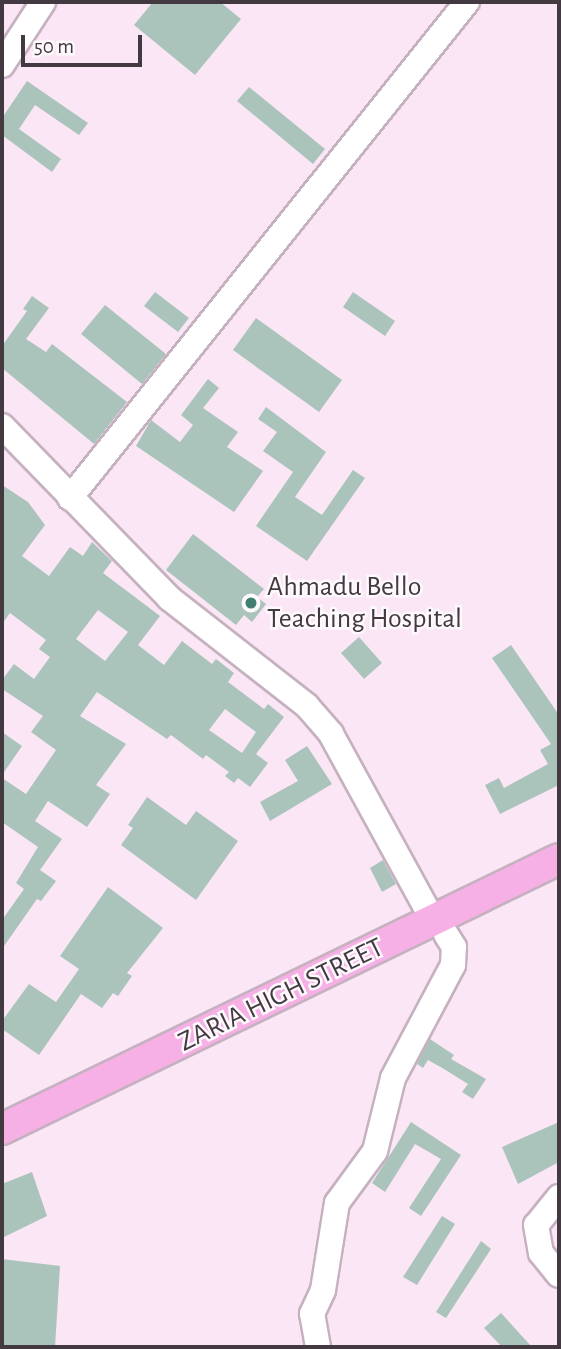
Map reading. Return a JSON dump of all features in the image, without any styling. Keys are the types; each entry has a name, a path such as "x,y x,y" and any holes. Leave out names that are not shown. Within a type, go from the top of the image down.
{"main road":[{"name":"ZARIA HIGH STREET","path":"2,1149 439,927 559,859"},
{"name":"ZARIA HIGH STREET","path":"2,1129 439,927 559,879"}],"street":[{"path":"3,57 43,2"},
{"path":"70,498 467,2"},
{"path":"2,426 169,598 307,706 331,734 439,927 454,947 453,965 393,1078 375,1151 337,1203 323,1290 313,1314 318,1347"},
{"path":"559,1197 536,1225 536,1240 559,1275"}],"building":[{"path":"153,2 220,2 241,19 195,75 134,25"},
{"path":"27,81 88,123 79,135 35,105 19,129 61,159 52,172 2,135 2,118"},
{"path":"249,87 325,149 313,164 237,101"},
{"path":"155,292 189,318 178,332 144,306"},
{"path":"353,292 395,321 385,336 343,307"},
{"path":"32,296 49,308 26,339 46,352 52,344 127,402 94,444 2,368 2,346 27,311 23,309"},
{"path":"105,305 166,354 142,384 81,334"},
{"path":"256,318 342,380 319,412 233,350"},
{"path":"208,379 219,388 203,408 238,432 227,447 263,471 234,512 136,446 151,420 180,442 193,425 181,415"},
{"path":"266,407 326,452 295,497 322,515 353,470 365,478 307,561 256,526 293,472 263,451 277,432 258,419"},
{"path":"2,485 28,502 45,525 22,556 49,576 70,547 83,556 92,542 112,561 103,573 160,616 138,645 164,665 182,641 212,664 216,659 234,673 228,682 264,709 268,704 284,717 256,754 268,763 250,787 238,778 234,783 225,776 229,772 206,755 203,759 171,735 167,739 97,692 80,716 126,744 96,785 110,794 87,827 48,801 35,821 62,839 40,870 56,881 41,901 37,899 2,949 2,920 24,889 16,883 38,847 2,822 2,778 26,794 56,750 31,732 43,716 2,689 2,680 14,664 34,679 50,657 39,649 46,640 10,613 2,624","holes":["98,610 128,632 105,661 76,639","225,709 256,732 242,753 209,730"]},
{"path":"193,534 264,589 257,597 266,604 252,622 244,615 236,625 166,570"},
{"path":"359,637 382,663 364,679 341,653"},
{"path":"511,645 559,715 559,785 500,814 485,785 499,778 504,788 548,764 540,750 551,744 492,658"},
{"path":"2,732 22,746 2,775"},
{"path":"307,746 332,784 270,821 260,802 298,781 285,760"},
{"path":"147,797 186,825 196,811 238,841 196,900 121,845 133,828 128,825"},
{"path":"383,860 396,884 382,892 370,868"},
{"path":"108,887 163,928 127,973 132,976 118,996 113,993 102,1008 81,994 39,1055 2,1029 2,1021 29,984 56,1002 79,969 60,956"},
{"path":"430,1039 454,1055 451,1059 486,1079 473,1099 462,1092 468,1084 428,1060 423,1068 417,1064"},
{"path":"411,1122 461,1155 421,1216 409,1208 441,1159 415,1144 385,1192 372,1183"},
{"path":"559,1122 559,1162 518,1184 502,1147"},
{"path":"32,1172 47,1216 2,1238 2,1184"},
{"path":"442,1216 455,1224 417,1285 403,1277"},
{"path":"481,1241 491,1249 446,1318 436,1312"},
{"path":"2,1259 60,1266 55,1347 2,1347"},
{"path":"501,1313 532,1347 502,1347 484,1328"}],"place":[{"name":"Ahmadu Bello Teaching Hospital","path":"251,603"}]}
